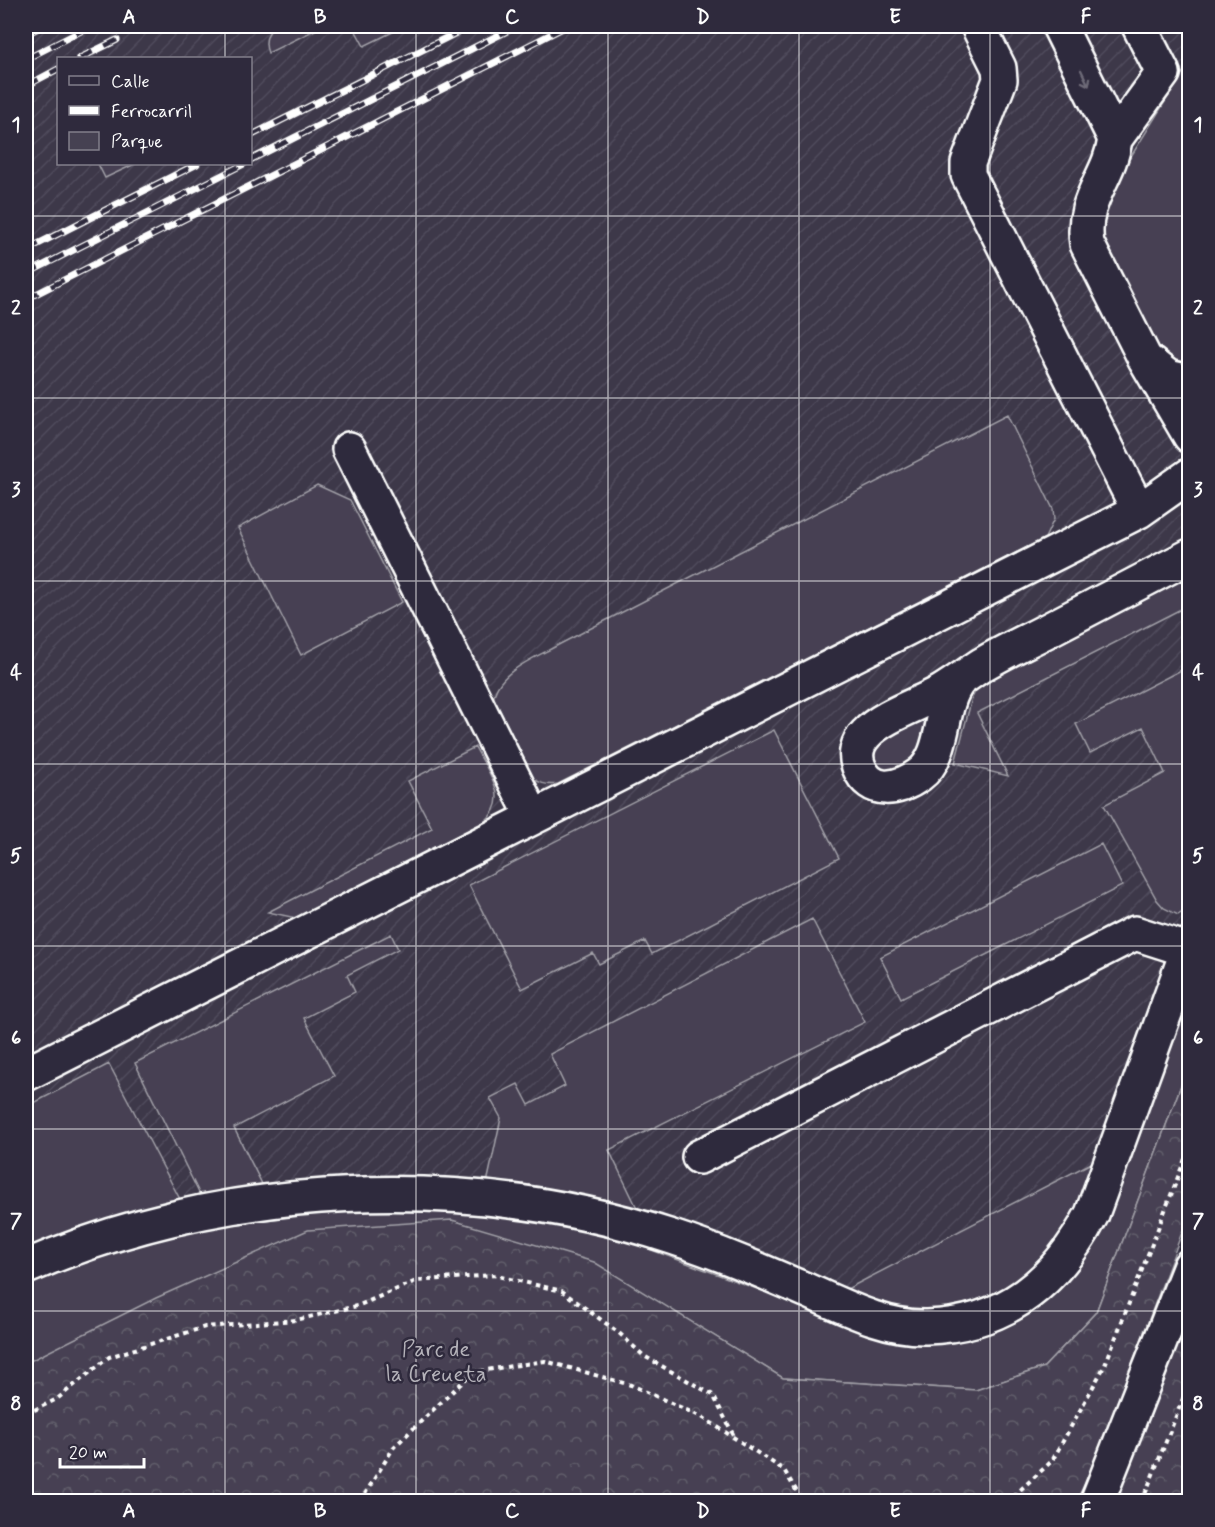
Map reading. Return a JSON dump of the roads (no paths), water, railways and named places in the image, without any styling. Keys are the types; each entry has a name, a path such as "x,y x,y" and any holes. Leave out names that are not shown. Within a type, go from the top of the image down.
{"street":[{"path":"978,26 999,68 1000,80 968,163 968,175 1139,511"},
{"path":"1059,26 1115,139"},
{"path":"1139,26 1163,74 1115,139 1112,155 1092,197 1085,229 1091,255 1145,359 1190,436"},
{"path":"1145,359 1168,377 1190,382"},
{"path":"349,449 533,817"},
{"path":"26,1074 1139,511 1190,475"},
{"path":"959,681 984,664 1190,556"},
{"path":"26,1267 121,1233 248,1203 310,1197 395,1195 464,1197 538,1206 610,1220 672,1237 876,1319 925,1327 988,1316 1014,1304 1038,1287 1059,1266 1077,1242 1092,1214 1189,947 1135,933 699,1157"},
{"path":"1097,1502 1190,1266"}],"railway":[{"path":"26,34 42,26"},
{"path":"26,59 91,26"},
{"path":"252,135 470,26"},
{"path":"252,159 517,26"},
{"path":"26,299 567,26"},
{"path":"82,57 117,40"},
{"path":"26,86 57,70"},
{"path":"26,250 195,165"},
{"path":"26,274 242,165"}],"park label":[{"name":"Parc de la Creueta","path":"436,1360"}]}
